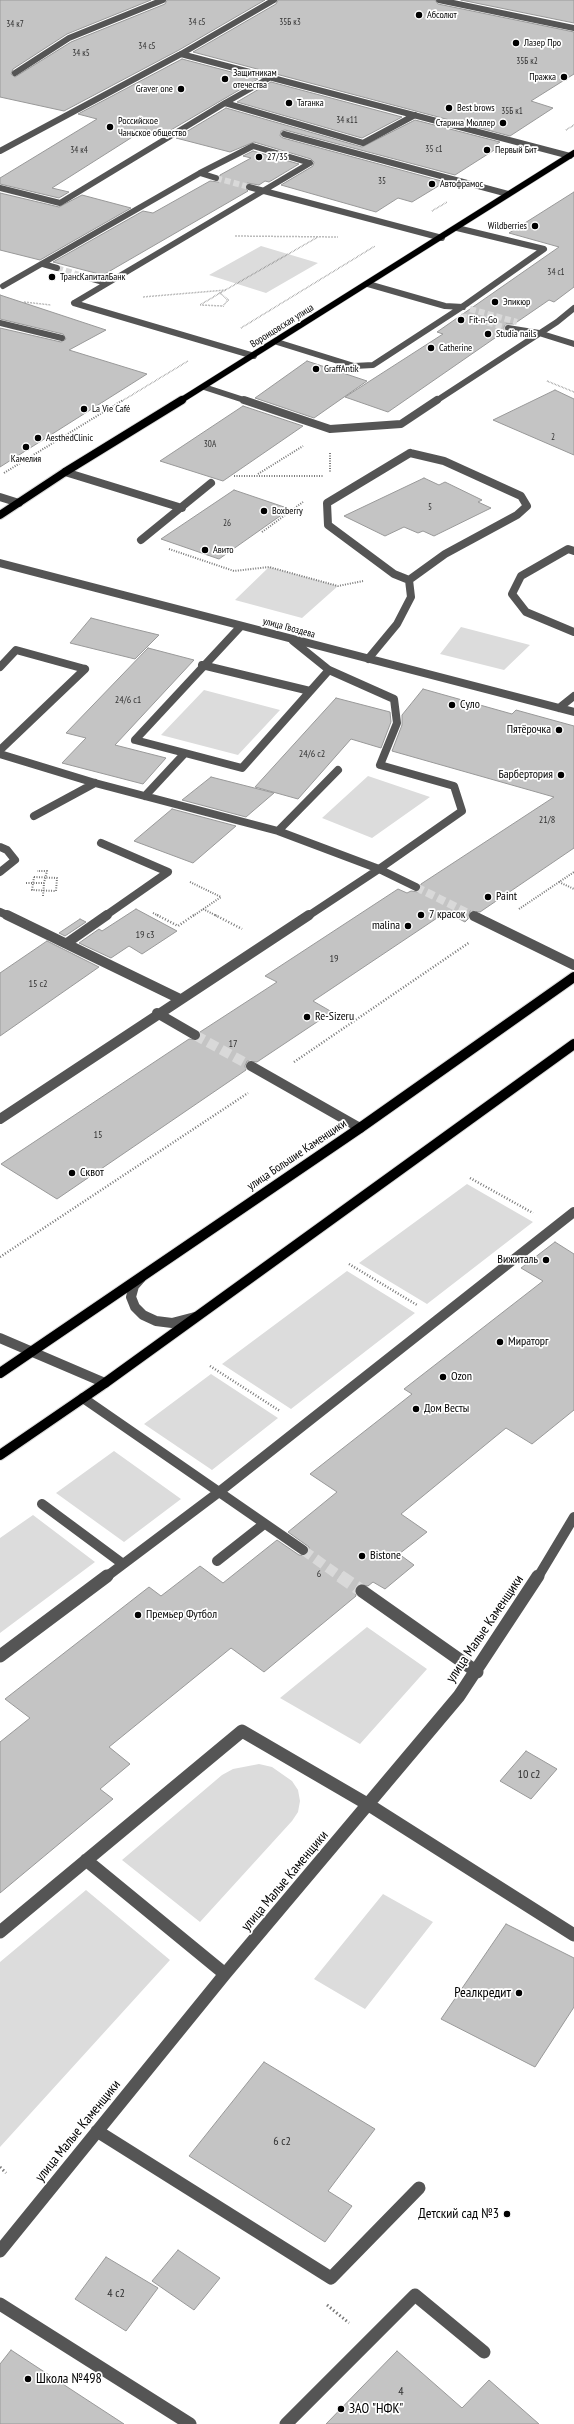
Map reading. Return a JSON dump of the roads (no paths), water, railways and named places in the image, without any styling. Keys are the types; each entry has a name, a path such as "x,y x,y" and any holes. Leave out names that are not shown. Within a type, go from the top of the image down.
{"main road":[{"name":"Воронцовская улица","path":"0,515 65,472 277,342 572,154"},
{"name":"улица Большие Каменщики","path":"0,1374 360,1128 574,977"},
{"path":"0,1455 83,1398 574,1044"}],"street":[{"path":"15,73 69,38 163,0"},
{"path":"0,151 181,54 274,0"},
{"path":"439,0 574,28"},
{"path":"181,54 572,154"},
{"path":"0,188 60,203 225,103 271,77"},
{"path":"225,103 363,143 415,115"},
{"path":"284,134 508,194"},
{"path":"329,146 344,137"},
{"path":"3,286 200,173 253,146 310,163 74,303 254,356"},
{"path":"200,173 216,178"},
{"path":"249,187 442,238"},
{"path":"277,342 354,366 373,364 462,307 544,249 457,228"},
{"path":"43,264 57,268"},
{"path":"89,278 107,283"},
{"path":"368,284 444,306 470,309"},
{"path":"444,306 453,313 461,316"},
{"path":"204,387 330,429 400,424 539,333 574,308"},
{"path":"517,322 539,333"},
{"path":"0,323 62,338"},
{"path":"508,328 539,333 574,344"},
{"path":"410,453 444,461 521,496 527,506 517,515 445,554 409,580 394,574 328,525 327,503 410,453"},
{"path":"65,472 182,508"},
{"path":"141,540 212,483"},
{"path":"0,497 19,503"},
{"path":"574,551 568,548 521,576 512,594 526,612 574,632"},
{"name":"улица Гвоздева","path":"0,563 574,712"},
{"path":"368,659 397,624 408,604 411,597 409,580"},
{"path":"241,626 202,665 135,740 242,768 329,670"},
{"path":"0,1119 157,1013 379,869 462,811 454,786 380,765 397,724 394,699 329,670 290,638"},
{"path":"0,667 16,650 85,669 0,750"},
{"path":"202,665 310,691"},
{"path":"559,708 574,696"},
{"path":"145,796 185,753"},
{"path":"0,754 95,783 278,831 379,869 416,887"},
{"path":"278,831 338,770"},
{"path":"34,816 95,783"},
{"path":"67,943 168,872 101,843"},
{"path":"0,847 7,850 14,860 0,872"},
{"path":"0,912 67,943 180,999"},
{"path":"474,916 574,965"},
{"path":"157,1013 196,1035"},
{"path":"251,1066 360,1128"},
{"path":"0,1656 219,1492 574,1212"},
{"path":"142,1277 134,1286 131,1296 135,1307 143,1315 156,1321 172,1323 187,1320 200,1314"},
{"path":"0,1338 105,1382"},
{"path":"83,1398 303,1550"},
{"path":"42,1504 123,1564"},
{"name":"улица Малые Каменщики","path":"0,2251 225,1974 369,1805 477,1672 520,1608 574,1517"},
{"path":"217,1562 264,1524"},
{"path":"362,1591 477,1672"},
{"path":"0,1932 242,1732 369,1805 574,1935"},
{"path":"86,1860 225,1974"},
{"path":"97,2131 331,2278 419,2188"},
{"path":"286,2424 415,2295 484,2352"},
{"path":"0,2304 190,2424"}],"tunnel":[{"path":"216,178 249,187"},
{"path":"57,268 89,278"},
{"path":"470,309 517,322"},
{"path":"461,316 508,328"},
{"path":"416,887 474,916"},
{"path":"195,1035 251,1066"},
{"path":"303,1550 341,1577"},
{"path":"340,1576 362,1591"}],"place":[{"name":"Абсолют","path":"419,15"},
{"name":"Лазер Про","path":"516,43"},
{"name":"Пражка","path":"564,77"},
{"name":"Защитникам отечества","path":"225,79"},
{"name":"Graver one","path":"181,89"},
{"name":"Таганка","path":"289,103"},
{"name":"Best brows","path":"449,108"},
{"name":"Старина Мюллер","path":"503,123"},
{"name":"Российское Чаньское общество","path":"110,127"},
{"name":"Первый Бит","path":"487,150"},
{"name":"27/35","path":"259,157"},
{"name":"Автофрамос","path":"432,184"},
{"name":"Wildberries","path":"535,226"},
{"name":"ТрансКапиталБанк","path":"52,277"},
{"name":"Эпикюр","path":"495,302"},
{"name":"Fit-n-Go","path":"461,320"},
{"name":"Studia nails","path":"488,334"},
{"name":"Catherine","path":"431,348"},
{"name":"GraffAntik","path":"316,369"},
{"name":"La Vie Café","path":"84,409"},
{"name":"AesthedClinic","path":"38,438"},
{"name":"Камелия","path":"26,447"},
{"name":"Boxberry","path":"264,511"},
{"name":"Авито","path":"205,550"},
{"name":"Суло","path":"452,705"},
{"name":"Пятёрочка","path":"559,730"},
{"name":"Барбертория","path":"561,775"},
{"name":"Paint","path":"488,897"},
{"name":"7 красок","path":"421,915"},
{"name":"malina","path":"408,926"},
{"name":"Re-Sizeru","path":"307,1017"},
{"name":"Сквот","path":"72,1173"},
{"name":"Вижиталь","path":"546,1260"},
{"name":"Мираторг","path":"500,1342"},
{"name":"Ozon","path":"443,1377"},
{"name":"Дом Весты","path":"416,1409"},
{"name":"Bistone","path":"362,1556"},
{"name":"Премьер Футбол","path":"138,1615"},
{"name":"Реалкредит","path":"519,1993"},
{"name":"Детский сад №3","path":"507,2214"},
{"name":"Школа №498","path":"28,2379"},
{"name":"ЗАО \"НФК\"","path":"341,2409"}]}
